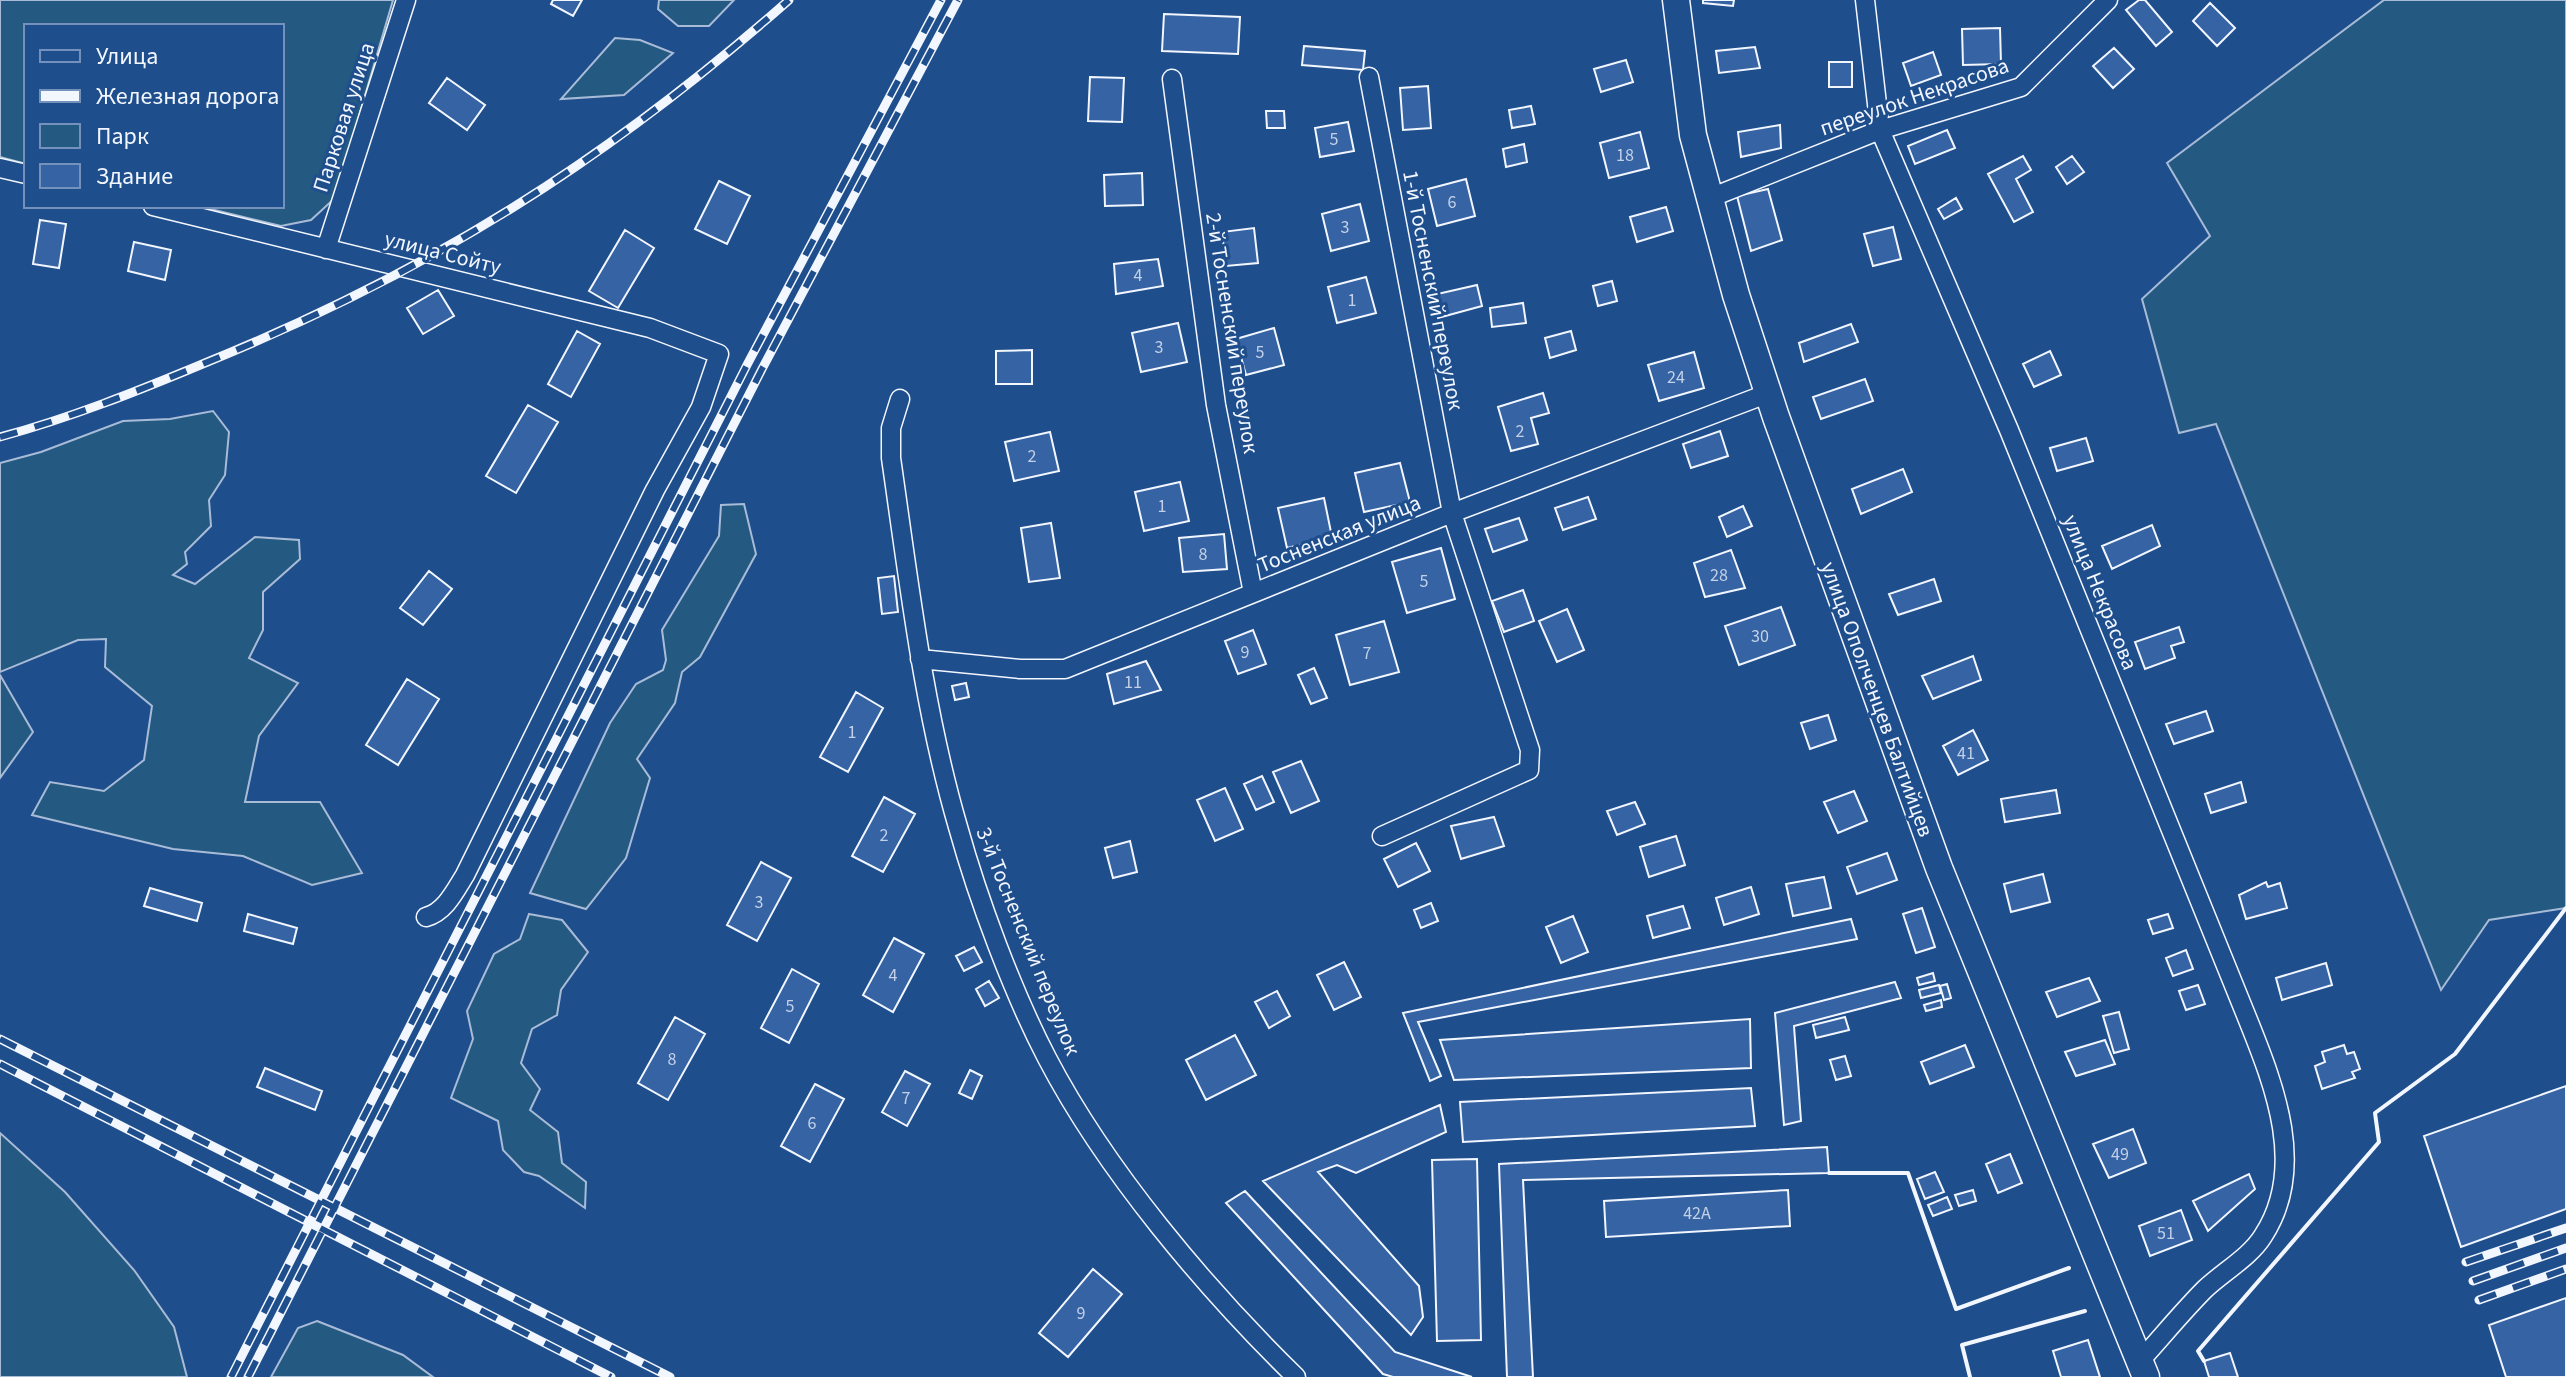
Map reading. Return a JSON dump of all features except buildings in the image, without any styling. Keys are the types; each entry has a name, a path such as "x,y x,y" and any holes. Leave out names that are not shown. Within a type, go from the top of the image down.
{"main road":[{"name":"улица Ополченцев Балтийцев","path":"1676,0 1693,135 1736,295 1769,393 1939,868 2142,1370"}],"street":[{"name":"Парковая улица","path":"326,249 406,0"},
{"name":"улица Некрасова","path":"1865,0 1880,130 2009,430 2269,1071 2286,1154 2280,1204 2262,1238 2204,1290 2142,1370"},
{"name":"переулок Некрасова","path":"1710,198 1880,130 2021,87 2108,0"},
{"name":"1-й Тосненский переулок","path":"1369,77 1452,513 1530,750 1529,770 1382,836"},
{"name":"2-й Тосненский переулок","path":"1172,79 1216,405 1253,593"},
{"path":"0,168 24,174"},
{"name":"улица Сойту","path":"161,208 650,328 719,354 701,407 655,490 465,875 450,899 435,915 426,917"},
{"name":"Тосненская улица","path":"920,659 1020,669 1065,669 1452,513 1769,393"},
{"name":"3-й Тосненский переулок","path":"900,399 891,428 891,458 920,659 958,827 979,891 1047,1058 1091,1130 1142,1202 1244,1326 1296,1377"}],"green space":[{"path":"0,0 393,0 335,198 311,220 281,226 206,208 284,208 284,24 24,24 24,163 0,157"},
{"path":"659,0 734,0 709,26 678,26 658,9"},
{"path":"2384,0 2566,0 2566,908 2489,920 2441,990 2216,424 2179,433 2142,299 2210,236 2167,163"},
{"path":"615,38 640,40 673,53 624,95 561,99"},
{"path":"213,411 229,432 225,475 209,500 211,526 185,552 187,564 173,575 195,584 255,537 299,540 300,559 263,592 263,630 249,658 298,683 259,736 245,802 320,802 362,873 312,885 243,856 173,849 32,815 50,782 104,791 144,760 152,706 105,667 106,639 78,640 0,672 0,463 41,452 123,421 170,419"},
{"path":"744,504 756,554 700,657 682,672 675,703 637,759 650,778 626,858 586,909 530,893 610,723 636,684 663,670 666,660 662,630 719,536 721,505"},
{"path":"0,675 33,732 0,778"},
{"path":"529,914 562,920 588,952 561,990 557,1015 532,1029 521,1063 540,1089 530,1110 558,1132 562,1163 586,1182 585,1208 539,1176 524,1172 503,1150 498,1121 451,1098 473,1039 467,1011 494,954 520,939"},
{"path":"0,1133 65,1192 134,1270 174,1327 187,1377 0,1377"},
{"path":"317,1321 403,1355 433,1377 271,1377 298,1328"}],"railway":[{"path":"0,437 104,403 205,363 287,328 441,250 513,207 652,112 789,0"},
{"path":"231,1377 748,363 941,0"},
{"path":"248,1377 762,369 958,0"},
{"path":"0,1039 670,1377"},
{"path":"0,1064 611,1377"},
{"path":"2466,1262 2566,1228"},
{"path":"2473,1281 2566,1248"},
{"path":"2479,1300 2566,1269"}],"wall":[{"path":"2204,1361 2198,1351 2379,1142 2375,1113 2455,1054 2566,908"},
{"path":"1829,1173 1908,1173 1956,1309 2069,1268"},
{"path":"1970,1377 1962,1345 2085,1311"}]}
